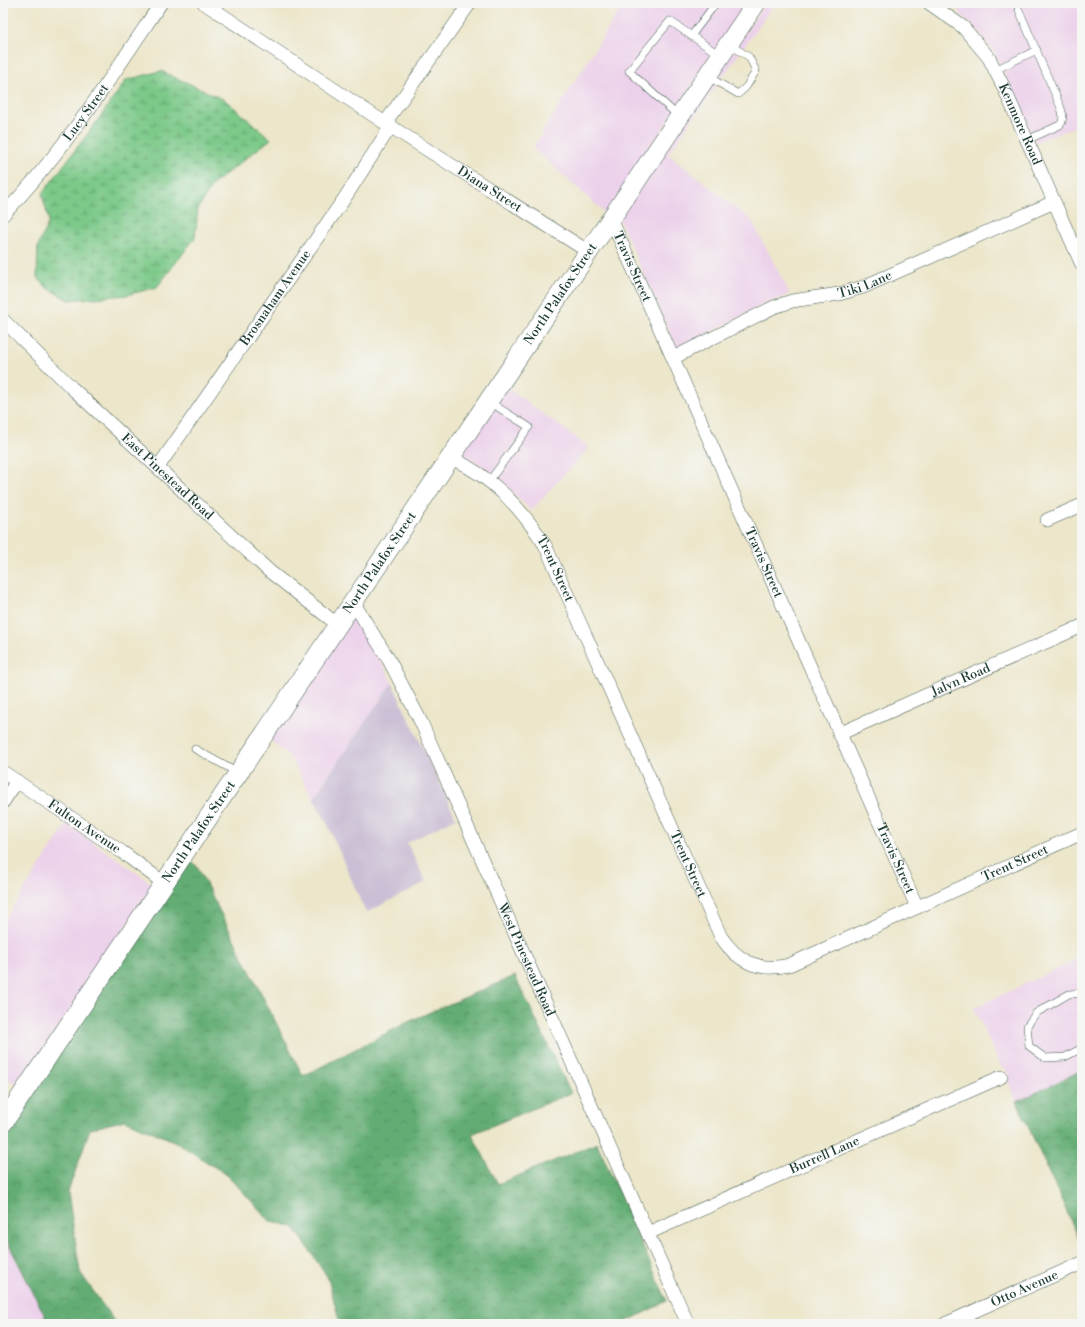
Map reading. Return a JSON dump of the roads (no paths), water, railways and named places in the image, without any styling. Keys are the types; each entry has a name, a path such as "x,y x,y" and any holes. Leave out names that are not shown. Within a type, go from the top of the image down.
{"main road":[{"name":"North Palafox Street","path":"5,1114 164,883 725,50 751,5"}],"street":[{"name":"Lucy Street","path":"3,215 56,154 161,3"},
{"name":"Diana Street","path":"204,3 388,124 589,252"},
{"name":"Brosnaham Avenue","path":"158,468 339,205 388,124 470,3"},
{"name":"Kenmore Road","path":"929,3 953,18 963,27 981,47 995,70 1082,265"},
{"name":"Tiki Lane","path":"673,358 774,307 792,300 839,294 863,287 1054,202"},
{"name":"Travis Street","path":"611,219 917,907"},
{"name":"East Pinestead Road","path":"3,320 158,468 269,570 338,625"},
{"name":"Trent Street","path":"450,457 490,480 520,509 545,545 721,937 729,950 750,964 764,968 779,968 789,965 1082,833"},
{"path":"1047,520 1082,505"},
{"name":"West Pinestead Road","path":"353,602 389,660 421,722 688,1324"},
{"name":"Jalyn Road","path":"839,734 1082,626"},
{"name":"Fulton Avenue","path":"3,772 122,852 164,883"},
{"path":"3,802 17,781"},
{"name":"Burrell Lane","path":"648,1234 1001,1077"},
{"name":"Otto Avenue","path":"945,1324 1082,1263"}],"lane":[{"path":"691,36 716,3"},
{"path":"1019,10 1061,108 1063,116 1062,123 1060,125 1027,140"},
{"path":"679,117 629,71 670,21 691,36 725,50 749,57 756,71 746,87 738,94 707,76"},
{"path":"995,70 1036,50"},
{"path":"488,401 529,428 490,480"},
{"path":"195,749 238,773"},
{"path":"1082,993 1069,994 1036,1013 1027,1026 1029,1046 1045,1058 1064,1057 1082,1048"}]}
